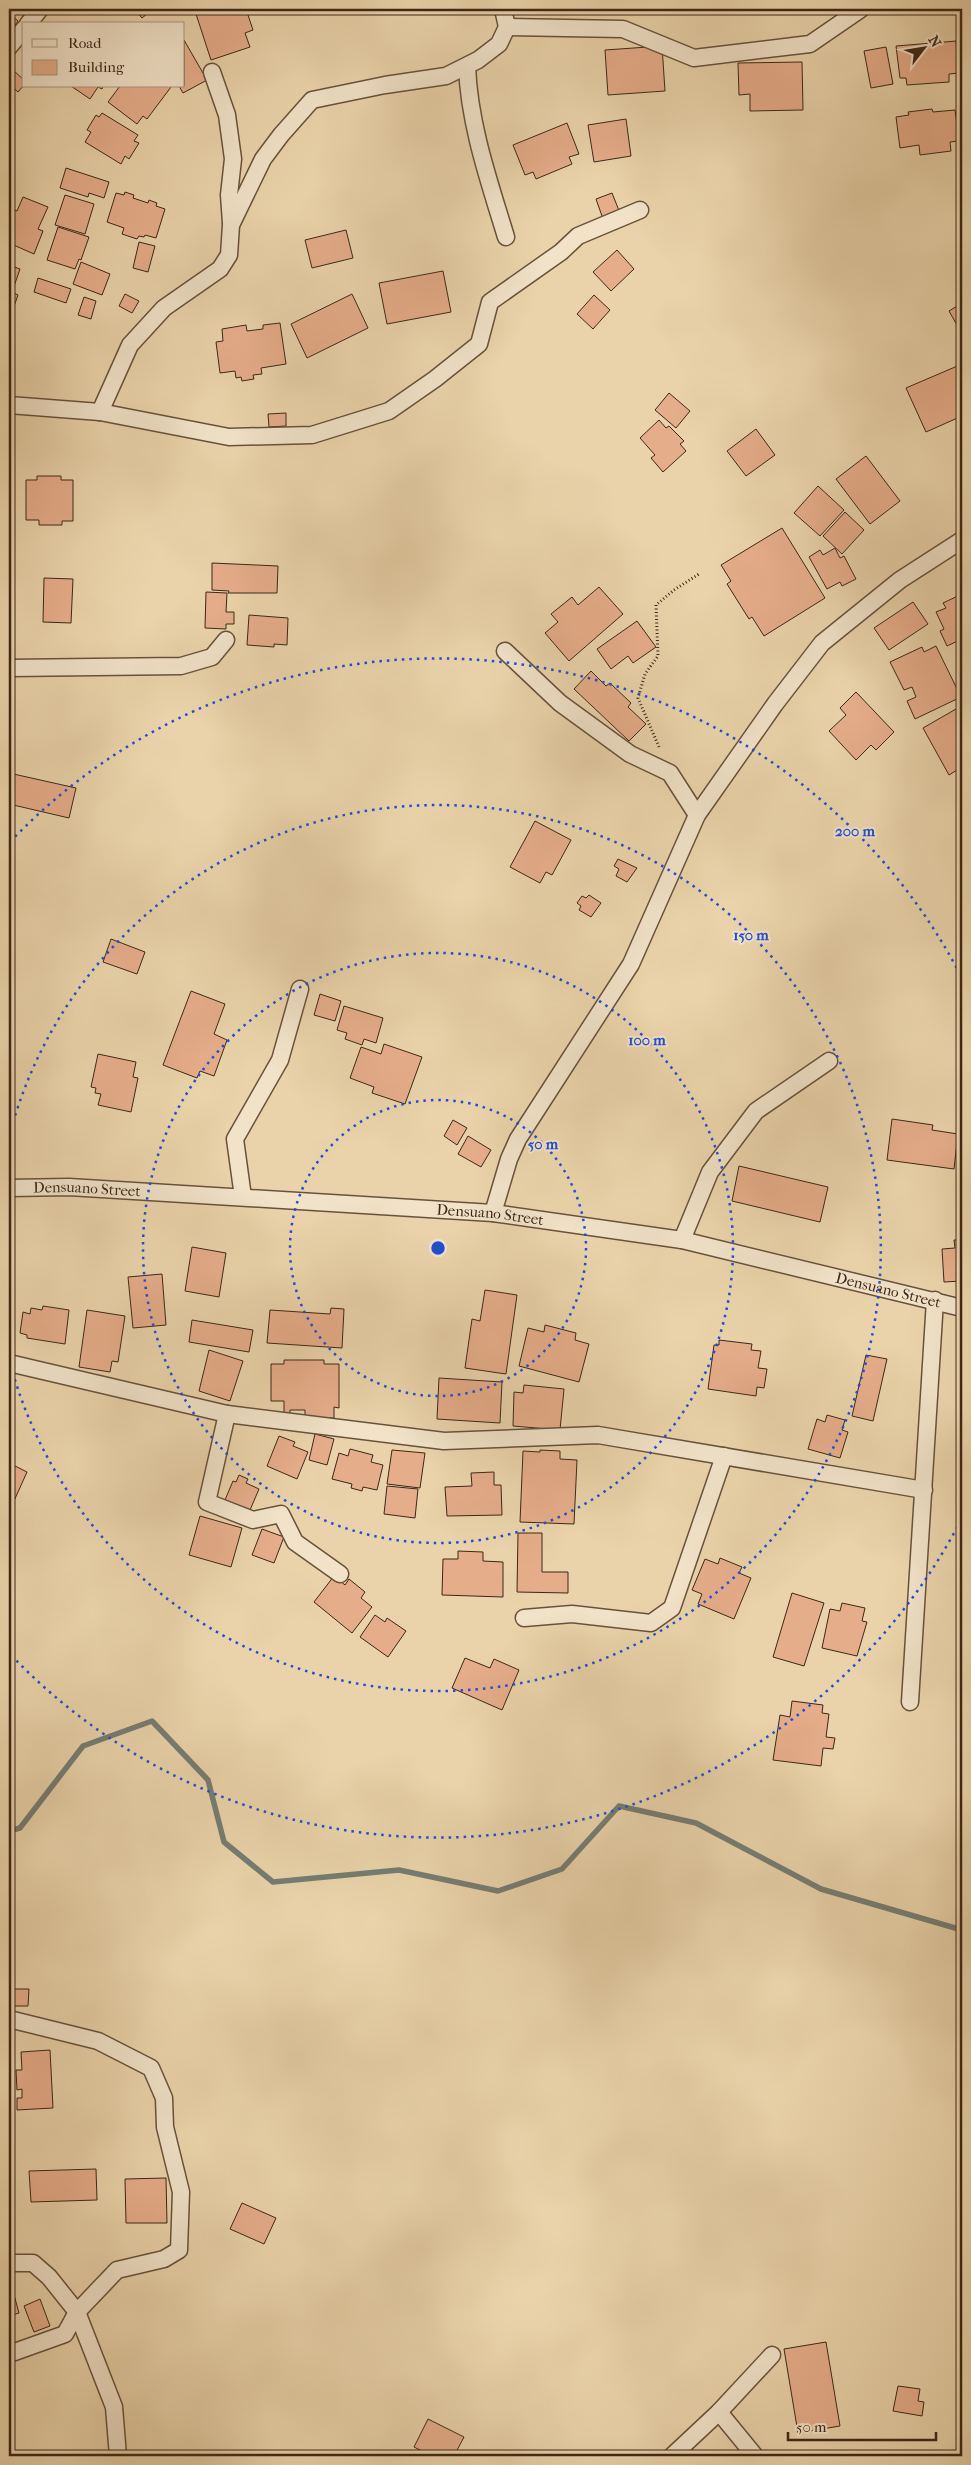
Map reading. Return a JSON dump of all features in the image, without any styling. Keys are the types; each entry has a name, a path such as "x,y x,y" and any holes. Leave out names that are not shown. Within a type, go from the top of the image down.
{"street":[{"path":"30,22 40,9"},
{"path":"232,225 263,159 312,100 385,85 446,76 467,66 499,44 508,27 503,9"},
{"path":"508,27 624,29 694,58 810,44 861,9"},
{"path":"9,47 22,31"},
{"path":"467,66 468,92 483,160 506,237"},
{"path":"100,412 130,345 164,308 220,269 229,256 232,225 228,195 234,159 227,116 212,72"},
{"path":"9,405 100,412 229,437 312,435 389,412 435,379 478,344 490,302 561,252 578,236 640,210"},
{"path":"493,1213 509,1159 518,1139 631,964 697,816 774,704 822,642 900,580 962,540"},
{"path":"9,668 181,666 212,657 226,640"},
{"path":"505,651 568,709 630,754 670,773 697,816"},
{"path":"243,1197 235,1139 280,1060 300,989"},
{"path":"682,1240 710,1172 756,1111 829,1061"},
{"name":"Densuano Street","path":"9,1188 69,1187 493,1213 682,1240 962,1308"},
{"path":"910,1702 935,1300"},
{"path":"9,1363 228,1414 444,1441 598,1435 924,1490"},
{"path":"228,1414 207,1502 254,1520 280,1514 295,1542 340,1574"},
{"path":"524,1618 572,1614 651,1623 672,1608 724,1456"},
{"path":"9,2019 98,2041 151,2068 164,2098 165,2127 181,2192 178,2250 164,2259 117,2270 77,2312 65,2334 9,2354"},
{"path":"9,2263 32,2263 48,2277 77,2312 114,2407 118,2456"},
{"path":"672,2456 719,2412 772,2355"},
{"path":"719,2412 755,2456"}],"path":[{"path":"670,773 638,698 645,674 658,656 656,605 674,590 699,574"}],"building":[{"path":"134,9 153,9 142,18"},
{"path":"211,9 246,9 253,30 245,33 250,47 211,60 196,14"},
{"path":"9,13 18,21 10,32 9,31"},
{"path":"956,41 959,73 949,74 949,82 907,85 906,78 900,78 896,46"},
{"path":"185,42 207,80 183,93 180,88 185,88"},
{"path":"662,46 665,91 608,95 605,50"},
{"path":"886,47 893,84 871,88 864,51"},
{"path":"802,62 803,110 750,111 750,94 739,95 738,63"},
{"path":"13,70 22,78 22,87 18,92 9,84 9,76"},
{"path":"74,88 97,88 90,99"},
{"path":"118,88 170,88 147,119 143,116 137,124 108,102"},
{"path":"932,109 933,112 955,110 959,141 950,142 951,151 920,155 919,145 900,148 896,117 909,115 908,112"},
{"path":"102,113 138,135 134,141 139,143 129,159 125,156 121,164 85,142 91,132 87,130 96,115 99,117"},
{"path":"626,119 631,156 594,162 588,125"},
{"path":"567,123 579,154 569,157 572,164 536,179 533,172 525,175 513,145"},
{"path":"66,168 109,182 104,198 89,193 88,197 60,188"},
{"path":"125,192 134,195 133,198 148,203 149,200 157,203 156,206 165,209 156,238 145,235 144,237 139,236 137,239 122,234 124,228 107,222 116,193 124,195"},
{"path":"612,193 620,213 603,219 596,199"},
{"path":"65,195 94,204 85,234 55,225"},
{"path":"23,197 48,207 38,229 43,231 34,254 9,243 9,208 17,211"},
{"path":"58,227 89,237 81,260 79,259 75,269 47,260"},
{"path":"346,230 353,258 312,268 305,240"},
{"path":"139,242 155,246 148,272 133,268"},
{"path":"617,250 634,269 611,291 593,272"},
{"path":"81,262 110,274 102,295 73,284"},
{"path":"9,265 20,269 12,292 18,295 12,312 9,311"},
{"path":"443,271 451,312 387,324 379,283"},
{"path":"38,278 71,289 66,303 34,292"},
{"path":"125,294 139,301 132,313 119,306"},
{"path":"352,294 368,328 307,358 291,324"},
{"path":"594,295 610,310 593,329 577,314"},
{"path":"84,297 96,301 91,319 78,315"},
{"path":"962,303 962,334 949,311"},
{"path":"280,323 286,364 261,368 262,374 253,375 254,379 242,381 241,377 236,378 235,371 220,373 216,342 223,341 222,329 246,325 247,331 263,329 263,325"},
{"path":"962,364 962,416 926,432 906,388"},
{"path":"669,393 690,411 676,428 655,410"},
{"path":"286,413 286,426 269,427 268,414"},
{"path":"659,420 666,428 669,426 684,441 680,444 686,451 663,472 651,458 655,455 640,438"},
{"path":"756,429 775,455 746,476 727,451"},
{"path":"866,456 900,501 870,524 836,479"},
{"path":"37,476 61,476 61,480 73,480 73,521 62,521 62,525 39,525 39,520 26,520 26,480 37,480"},
{"path":"818,486 844,510 820,536 794,513"},
{"path":"845,512 864,530 842,554 823,536"},
{"path":"782,528 825,598 764,636 752,617 749,619 727,584 731,581 721,565"},
{"path":"835,548 840,558 844,556 856,579 842,586 840,582 827,589 809,557 820,550 823,555"},
{"path":"212,563 278,566 277,593 228,593 229,591 212,590"},
{"path":"44,578 73,579 71,623 43,622"},
{"path":"599,587 623,614 569,661 545,633 558,622 551,614 572,597 578,605"},
{"path":"206,592 227,593 226,612 234,612 234,624 226,624 226,629 205,628"},
{"path":"962,594 962,639 947,646 940,631 944,629 936,612 946,608 943,603"},
{"path":"913,602 928,624 889,650 874,628"},
{"path":"249,615 288,618 287,645 274,644 274,647 247,645"},
{"path":"637,621 656,647 633,663 628,656 611,669 597,649"},
{"path":"936,646 961,697 915,719 907,701 916,697 912,687 904,690 890,662 922,647 924,652"},
{"path":"591,671 606,686 610,683 631,703 628,707 646,724 629,741 574,689"},
{"path":"856,692 894,732 876,750 871,745 856,760 829,731 846,715 840,708"},
{"path":"956,709 962,721 962,767 949,775 923,728"},
{"path":"9,773 76,788 69,818 9,804"},
{"path":"535,821 571,840 552,875 546,872 540,883 510,867"},
{"path":"618,859 637,868 627,882 616,876 619,869 614,866"},
{"path":"589,895 601,903 591,917 579,910 581,906 577,903 582,896 586,898"},
{"path":"111,939 145,952 137,974 103,962"},
{"path":"191,991 225,1004 214,1034 227,1040 214,1076 200,1071 197,1078 163,1065"},
{"path":"320,994 341,1001 335,1021 314,1015"},
{"path":"344,1006 383,1018 376,1043 364,1039 362,1045 345,1039 347,1033 337,1030"},
{"path":"384,1044 422,1057 405,1104 372,1093 374,1087 350,1078 361,1047 381,1054"},
{"path":"98,1054 136,1062 133,1077 138,1078 131,1112 98,1105 101,1094 95,1093 96,1088 91,1087"},
{"path":"892,1119 933,1125 932,1130 958,1134 954,1169 887,1160"},
{"path":"453,1120 467,1128 457,1145 444,1136"},
{"path":"468,1136 491,1150 481,1167 458,1154"},
{"path":"9,1149 11,1171 9,1172"},
{"path":"739,1166 828,1187 820,1222 732,1201"},
{"path":"954,1240 962,1240 962,1281 944,1282 942,1249 955,1248"},
{"path":"192,1247 226,1253 219,1297 185,1291"},
{"path":"162,1274 166,1325 133,1328 128,1277"},
{"path":"485,1290 517,1295 506,1374 465,1368 472,1319 480,1321"},
{"path":"43,1306 69,1310 65,1344 27,1338 27,1335 20,1333 23,1312 30,1314 31,1308 42,1310"},
{"path":"331,1308 344,1309 342,1348 267,1343 270,1310 330,1314"},
{"path":"87,1310 125,1316 118,1362 112,1361 110,1372 79,1367"},
{"path":"192,1320 253,1330 249,1352 189,1342"},
{"path":"545,1325 576,1333 575,1340 589,1344 579,1382 519,1366 528,1328 544,1332"},
{"path":"719,1340 752,1344 751,1350 761,1351 758,1368 767,1369 764,1388 757,1387 756,1396 708,1389 714,1345 719,1345"},
{"path":"209,1350 243,1361 230,1401 199,1391"},
{"path":"866,1355 887,1359 873,1421 852,1416"},
{"path":"284,1360 324,1360 324,1364 339,1364 339,1408 334,1407 334,1418 305,1418 305,1410 290,1410 290,1413 284,1413 284,1401 271,1401 271,1364 284,1364"},
{"path":"439,1378 502,1382 500,1423 437,1419"},
{"path":"524,1385 564,1389 560,1430 513,1426 514,1392 523,1393"},
{"path":"827,1415 845,1420 842,1430 848,1432 840,1458 808,1449 817,1419 825,1422"},
{"path":"315,1434 334,1439 327,1465 309,1460"},
{"path":"279,1436 295,1442 293,1446 308,1452 297,1479 267,1466"},
{"path":"350,1449 373,1455 371,1462 383,1465 377,1490 363,1487 362,1491 351,1488 352,1484 332,1479 339,1453 348,1456"},
{"path":"392,1450 425,1453 420,1488 387,1484"},
{"path":"540,1450 560,1451 560,1459 577,1460 574,1524 520,1522 523,1451 540,1452"},
{"path":"9,1463 27,1472 9,1512"},
{"path":"494,1472 494,1485 501,1485 502,1515 447,1516 445,1487 472,1486 471,1473"},
{"path":"239,1475 248,1479 246,1483 259,1489 250,1510 225,1500 233,1481 236,1482"},
{"path":"387,1486 418,1489 415,1518 384,1514"},
{"path":"200,1516 242,1528 231,1567 189,1555"},
{"path":"262,1529 284,1537 274,1563 252,1555"},
{"path":"518,1533 542,1533 542,1572 568,1572 568,1593 517,1592"},
{"path":"458,1551 483,1552 483,1561 503,1562 503,1597 442,1595 443,1559 458,1559"},
{"path":"720,1558 742,1567 739,1573 751,1578 734,1619 698,1604 702,1594 692,1590 705,1559 718,1564"},
{"path":"334,1576 345,1585 349,1579 365,1592 361,1598 372,1607 352,1633 314,1602"},
{"path":"792,1593 824,1603 804,1666 773,1657"},
{"path":"842,1603 865,1608 862,1621 867,1622 857,1656 822,1648 830,1609 840,1611"},
{"path":"375,1615 385,1622 387,1618 406,1631 388,1657 360,1637"},
{"path":"465,1658 490,1668 494,1659 519,1670 502,1710 452,1688"},
{"path":"792,1701 823,1705 822,1713 829,1714 826,1737 835,1738 833,1749 823,1748 821,1766 773,1760 780,1715 790,1717"},
{"path":"9,1939 12,1939 12,1957 9,1957"},
{"path":"9,1989 29,1989 28,2006 9,2006"},
{"path":"50,2050 53,2108 17,2110 17,2098 22,2098 22,2089 17,2090 16,2070 22,2070 21,2052"},
{"path":"96,2169 97,2200 31,2202 29,2171"},
{"path":"166,2178 167,2223 126,2223 125,2179"},
{"path":"242,2203 276,2218 264,2244 230,2229"},
{"path":"13,2291 19,2313 9,2316 9,2292"},
{"path":"40,2299 50,2326 34,2332 24,2306"},
{"path":"826,2342 840,2426 798,2433 784,2349"},
{"path":"898,2386 920,2389 918,2401 924,2402 922,2416 893,2411"},
{"path":"428,2419 464,2437 454,2456 432,2456 414,2447"}],"waterway":[{"path":"9,1831 20,1828 83,1746 152,1721 208,1780 224,1842 273,1882 399,1870 498,1891 562,1869 619,1806 696,1823 821,1889 962,1930"}]}
